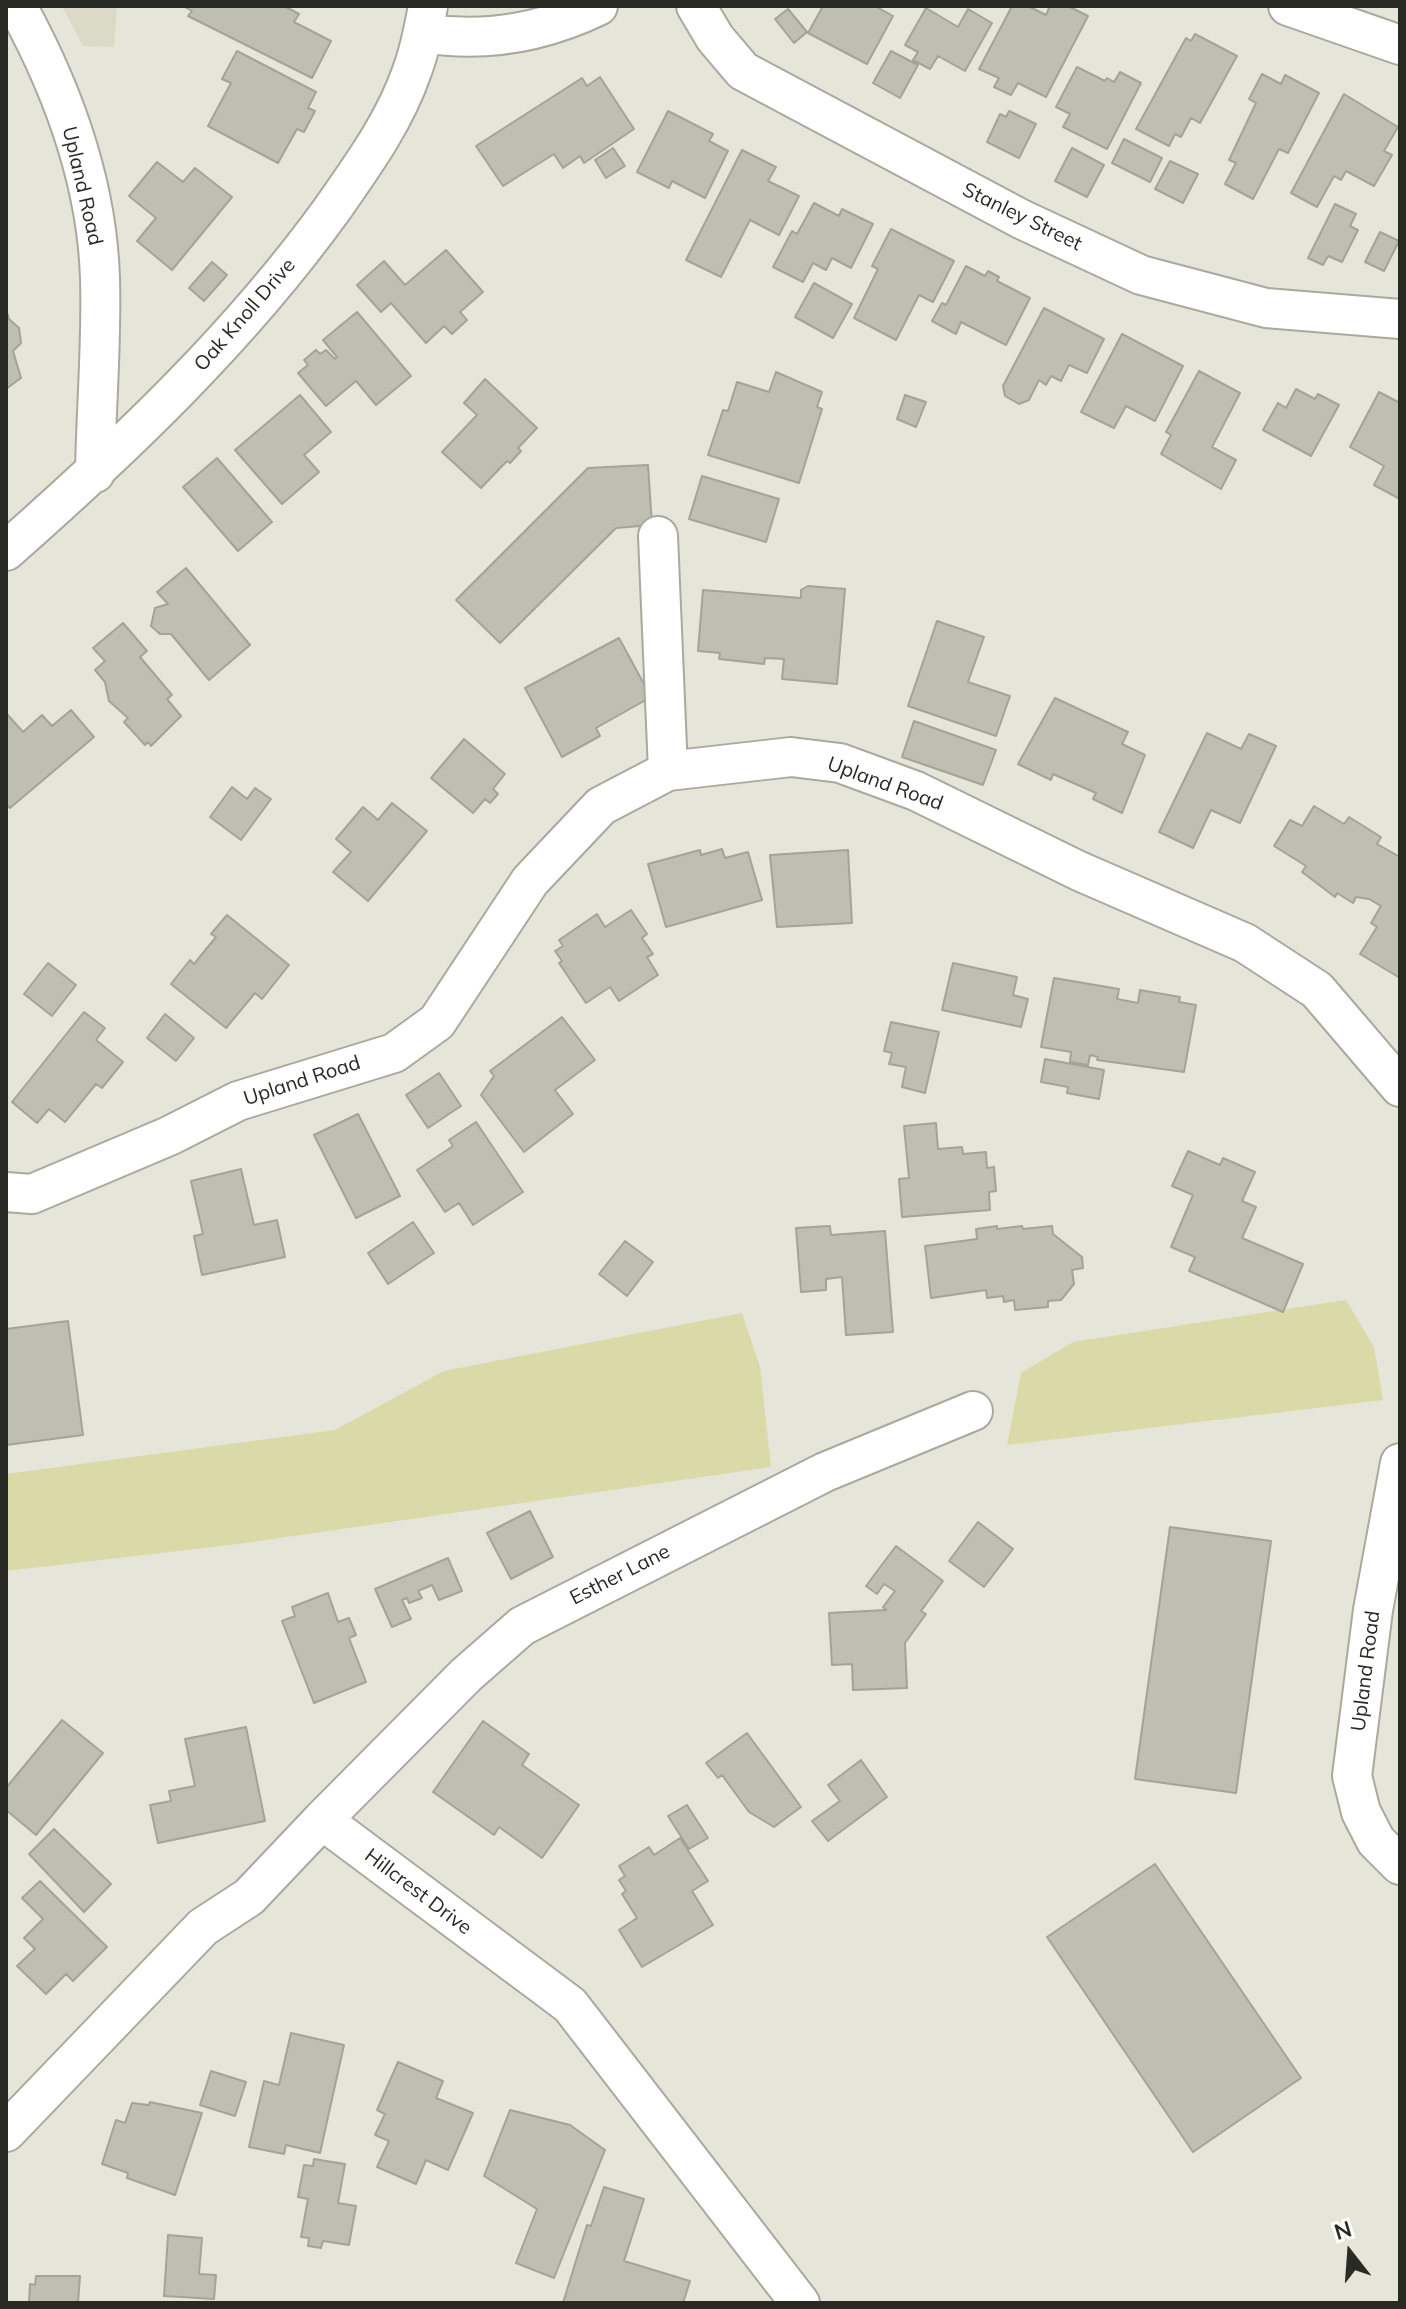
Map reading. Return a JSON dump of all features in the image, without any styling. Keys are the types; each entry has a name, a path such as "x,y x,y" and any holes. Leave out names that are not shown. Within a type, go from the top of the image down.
{"street":[{"name":"Upland Road","path":"17,6 59,93 93,216 100,277 95,473"},
{"path":"425,20 461,40 512,35 569,20 598,6"},
{"name":"Stanley Street","path":"696,6 715,38 743,71 1021,219 1141,275 1266,308 1400,319"},
{"path":"1288,6 1400,45"},
{"name":"Oak Knoll Drive","path":"6,551 95,473 211,356 308,241 376,145 413,71 425,20"},
{"path":"658,536 668,771"},
{"name":"Upland Road","path":"6,1192 32,1194 169,1136 238,1101 394,1053 421,1037 437,1022 530,881 601,806 668,771 791,757 840,763 916,791 1079,871 1245,943 1317,990 1400,1087"},
{"name":"Esther Lane","path":"322,1820 466,1675 522,1626 825,1472 973,1411"},
{"name":"Upland Road","path":"1400,1463 1373,1610 1352,1776 1361,1812 1376,1841 1400,1865"},
{"path":"7,2129 203,1927 249,1897 322,1820"},
{"name":"Hillcrest Drive","path":"322,1820 570,2005 800,2303"}],"shaded area":[{"path":"62,6 117,6 114,47 83,46"}],"green space":[{"path":"1346,1300 1374,1347 1383,1400 1007,1445 1021,1373 1073,1342"},
{"path":"742,1313 760,1367 771,1467 238,1544 6,1571 6,1474 335,1430 444,1371"}],"building":[{"path":"183,6 284,6 299,14 294,22 331,41 312,78 188,16 192,11"},
{"path":"823,6 875,6 893,16 867,64 808,33"},
{"path":"1012,6 1028,6 1046,15 1050,6 1068,6 1088,16 1046,97 1018,83 1011,95 994,87 999,78 979,69"},
{"path":"926,8 958,27 968,9 992,23 965,71 938,56 930,69 913,60 918,52 905,45"},
{"path":"788,9 807,32 794,43 775,19"},
{"path":"1195,34 1237,56 1200,123 1191,118 1181,137 1175,134 1169,146 1136,129 1186,38 1191,41"},
{"path":"237,51 316,92 308,108 315,111 304,132 297,129 278,163 208,126 231,83 222,79"},
{"path":"891,51 918,65 900,98 873,83"},
{"path":"1077,67 1105,81 1107,78 1114,82 1120,72 1141,83 1107,149 1063,127 1070,114 1056,107"},
{"path":"1262,74 1281,84 1285,75 1319,93 1288,153 1279,149 1253,199 1225,184 1236,163 1229,160 1256,103 1249,99"},
{"path":"600,77 634,129 584,163 580,156 563,168 554,154 503,186 476,146 582,78 587,86"},
{"path":"1344,94 1398,127 1384,151 1392,155 1374,186 1346,171 1341,180 1334,176 1317,207 1291,193"},
{"path":"668,111 713,134 709,141 728,151 705,198 672,181 669,188 637,172"},
{"path":"1009,111 1036,124 1019,158 987,142 1000,114 1006,117"},
{"path":"1124,139 1162,158 1150,182 1112,163"},
{"path":"613,148 625,166 606,178 595,160"},
{"path":"1072,148 1104,165 1087,197 1055,181"},
{"path":"742,150 776,167 768,181 799,196 779,235 750,220 721,277 686,260"},
{"path":"1170,161 1198,174 1183,203 1155,189"},
{"path":"157,162 183,182 195,168 232,197 172,270 137,241 156,218 129,196"},
{"path":"814,203 839,216 842,209 873,224 851,268 832,258 826,270 813,263 803,282 773,267 792,231 797,234"},
{"path":"1335,204 1356,214 1350,226 1358,230 1342,262 1328,256 1323,265 1308,258"},
{"path":"891,229 954,261 933,302 919,295 896,340 854,318 878,269 872,266"},
{"path":"1380,232 1399,241 1384,271 1365,262"},
{"path":"446,250 483,292 460,312 467,320 452,334 444,326 426,343 391,303 381,312 357,285 384,261 405,285"},
{"path":"212,262 227,275 204,301 189,288"},
{"path":"966,266 985,276 988,271 999,277 997,281 1030,298 1006,345 961,322 956,334 932,321 942,303 946,305"},
{"path":"814,283 852,304 833,338 795,317"},
{"path":"1044,308 1104,339 1087,373 1069,365 1061,381 1051,376 1046,385 1039,380 1029,400 1019,404 1005,396 1003,386"},
{"path":"6,309 9,319 19,328 21,343 13,351 21,378 6,389"},
{"path":"357,312 411,376 376,405 356,381 326,406 298,373 308,365 304,360 316,350 320,354 326,350 335,359 337,357 323,340"},
{"path":"1122,334 1183,366 1155,421 1126,406 1114,428 1081,412"},
{"path":"1199,371 1240,393 1212,447 1236,460 1221,489 1161,454 1171,435 1166,432"},
{"path":"776,372 822,392 817,407 822,409 799,483 708,455 723,410 728,411 737,382 769,392"},
{"path":"485,379 537,428 518,448 521,451 510,463 507,461 481,488 442,452 477,415 464,403"},
{"path":"1296,389 1315,399 1318,394 1339,405 1311,456 1263,430 1278,403 1286,408"},
{"path":"1379,392 1400,403 1400,499 1374,485 1384,466 1350,447"},
{"path":"300,395 331,432 304,455 319,472 282,504 235,450"},
{"path":"905,395 926,402 916,427 897,419"},
{"path":"217,458 272,522 238,551 183,487"},
{"path":"648,465 652,525 616,528 500,643 456,600 588,468"},
{"path":"702,476 779,499 766,542 689,519"},
{"path":"186,568 250,645 209,680 171,634 160,634 151,626 155,608 168,604 157,592"},
{"path":"808,586 845,589 837,684 782,679 784,659 765,658 764,664 719,659 720,653 698,651 703,590 801,598 801,590"},
{"path":"937,621 984,637 968,682 1010,696 996,736 908,706"},
{"path":"123,623 147,651 140,657 172,695 167,699 181,716 151,746 148,742 145,745 124,722 128,718 109,701 105,682 95,670 105,661 93,648"},
{"path":"619,638 651,697 596,728 600,736 562,757 525,688"},
{"path":"1055,698 1128,732 1122,744 1145,755 1122,813 1093,799 1096,793 1053,774 1051,780 1018,764"},
{"path":"71,710 94,737 10,808 6,804 6,713 23,732 42,715 52,726"},
{"path":"914,721 996,750 983,785 902,757"},
{"path":"1207,733 1241,749 1249,734 1276,746 1240,823 1211,810 1193,848 1159,832"},
{"path":"464,739 505,774 493,789 498,794 490,803 485,799 473,813 431,778"},
{"path":"232,787 247,799 255,788 271,799 241,840 210,817"},
{"path":"392,803 427,831 368,901 333,872 351,852 336,839 363,807 378,820"},
{"path":"1314,806 1344,824 1349,817 1381,837 1377,844 1400,857 1400,978 1360,954 1377,927 1371,923 1381,906 1369,899 1356,897 1353,903 1337,893 1335,897 1302,872 1306,866 1274,846 1290,820 1302,826"},
{"path":"722,849 725,858 748,852 762,900 666,927 648,864 700,850 701,855"},
{"path":"848,850 852,923 777,927 770,855"},
{"path":"631,910 647,934 642,938 653,954 647,957 658,975 619,1001 610,987 586,1003 559,963 562,961 555,951 563,946 559,940 597,914 605,927"},
{"path":"227,915 289,965 262,999 255,993 226,1028 171,984 190,960 194,964 216,937 211,934"},
{"path":"48,963 76,985 52,1016 24,994"},
{"path":"953,963 1017,977 1013,995 1028,999 1021,1027 942,1010"},
{"path":"1054,978 1119,989 1117,999 1138,1003 1140,990 1180,997 1179,1002 1196,1005 1184,1072 1097,1060 1098,1057 1090,1055 1088,1065 1070,1062 1071,1052 1041,1047"},
{"path":"84,1012 105,1028 96,1040 123,1062 102,1088 96,1084 65,1122 49,1109 37,1123 12,1102"},
{"path":"165,1014 194,1038 176,1061 147,1038"},
{"path":"562,1017 595,1060 555,1090 573,1114 524,1152 481,1095 494,1076 490,1071"},
{"path":"891,1022 939,1032 925,1093 902,1087 906,1067 889,1064 892,1053 884,1051"},
{"path":"1045,1059 1104,1070 1099,1099 1067,1093 1068,1087 1041,1082"},
{"path":"439,1073 461,1106 428,1128 406,1095"},
{"path":"358,1114 400,1196 356,1218 314,1135"},
{"path":"476,1122 523,1192 473,1225 459,1203 445,1212 417,1170 453,1146 449,1140"},
{"path":"936,1123 938,1149 962,1147 963,1154 986,1152 987,1168 994,1167 996,1191 989,1192 990,1210 902,1217 899,1179 909,1178 904,1126"},
{"path":"1188,1151 1220,1165 1223,1158 1255,1172 1242,1201 1256,1207 1242,1238 1303,1264 1283,1312 1189,1271 1195,1257 1171,1247 1193,1195 1172,1186"},
{"path":"241,1169 254,1225 277,1220 285,1257 202,1275 194,1236 203,1234 191,1181"},
{"path":"413,1222 434,1253 388,1284 368,1253"},
{"path":"830,1226 831,1235 885,1231 893,1332 846,1335 842,1277 826,1279 826,1290 801,1292 796,1228"},
{"path":"997,1226 997,1229 1022,1226 1023,1229 1052,1226 1053,1234 1082,1257 1083,1268 1072,1270 1074,1284 1061,1300 1048,1301 1048,1307 1015,1310 1014,1300 1004,1302 1003,1296 987,1298 986,1290 931,1298 925,1246 977,1239 976,1229"},
{"path":"625,1241 653,1262 627,1296 599,1274"},
{"path":"68,1321 83,1435 6,1445 6,1329"},
{"path":"530,1511 553,1557 511,1579 487,1533"},
{"path":"978,1522 1013,1549 984,1587 949,1561"},
{"path":"1170,1527 1271,1541 1236,1793 1135,1779"},
{"path":"896,1546 943,1581 921,1611 926,1614 905,1643 907,1688 853,1690 852,1664 832,1665 829,1613 886,1610 883,1607 895,1591 884,1584 877,1594 866,1586"},
{"path":"448,1558 462,1591 439,1600 432,1585 418,1591 422,1598 409,1603 407,1598 402,1600 411,1619 392,1627 375,1589"},
{"path":"328,1593 338,1622 349,1618 356,1635 349,1638 366,1682 314,1703 282,1621 295,1616 292,1607"},
{"path":"62,1720 103,1753 36,1835 6,1810 6,1788"},
{"path":"483,1721 529,1754 522,1765 579,1805 542,1858 499,1827 494,1835 433,1792"},
{"path":"246,1727 265,1821 158,1843 150,1805 171,1801 169,1791 195,1786 185,1739"},
{"path":"747,1733 801,1807 774,1827 749,1812 722,1775 718,1778 706,1763"},
{"path":"861,1760 887,1797 828,1841 812,1821 840,1801 828,1785"},
{"path":"687,1805 708,1838 689,1849 668,1816"},
{"path":"54,1829 111,1884 84,1912 29,1854"},
{"path":"680,1838 708,1881 692,1891 713,1925 642,1967 619,1930 637,1918 622,1894 626,1891 619,1880 625,1876 619,1866 649,1847 654,1855"},
{"path":"1155,1864 1301,2078 1193,2152 1047,1937"},
{"path":"40,1881 107,1947 73,1981 66,1974 46,1994 17,1966 35,1949 24,1938 43,1919 22,1898"},
{"path":"291,2033 344,2045 320,2153 286,2145 284,2154 249,2147 264,2081 279,2085"},
{"path":"398,2062 443,2081 436,2098 473,2113 448,2170 426,2160 416,2184 377,2167 389,2141 375,2135 385,2114 377,2110"},
{"path":"211,2071 246,2082 235,2116 200,2105"},
{"path":"150,2102 202,2113 175,2195 127,2178 128,2173 102,2164 116,2120 125,2123 132,2103 149,2105"},
{"path":"510,2110 570,2125 605,2150 554,2278 516,2263 537,2209 484,2176"},
{"path":"314,2159 345,2164 338,2203 356,2206 349,2245 323,2241 321,2248 308,2246 309,2238 301,2237 308,2199 298,2197 304,2165 313,2166"},
{"path":"604,2187 644,2199 624,2261 690,2281 683,2303 563,2303 587,2225 591,2226"},
{"path":"168,2235 202,2238 199,2274 216,2275 214,2299 164,2296"},
{"path":"36,2276 80,2276 78,2303 29,2303 30,2284 35,2285"}]}
